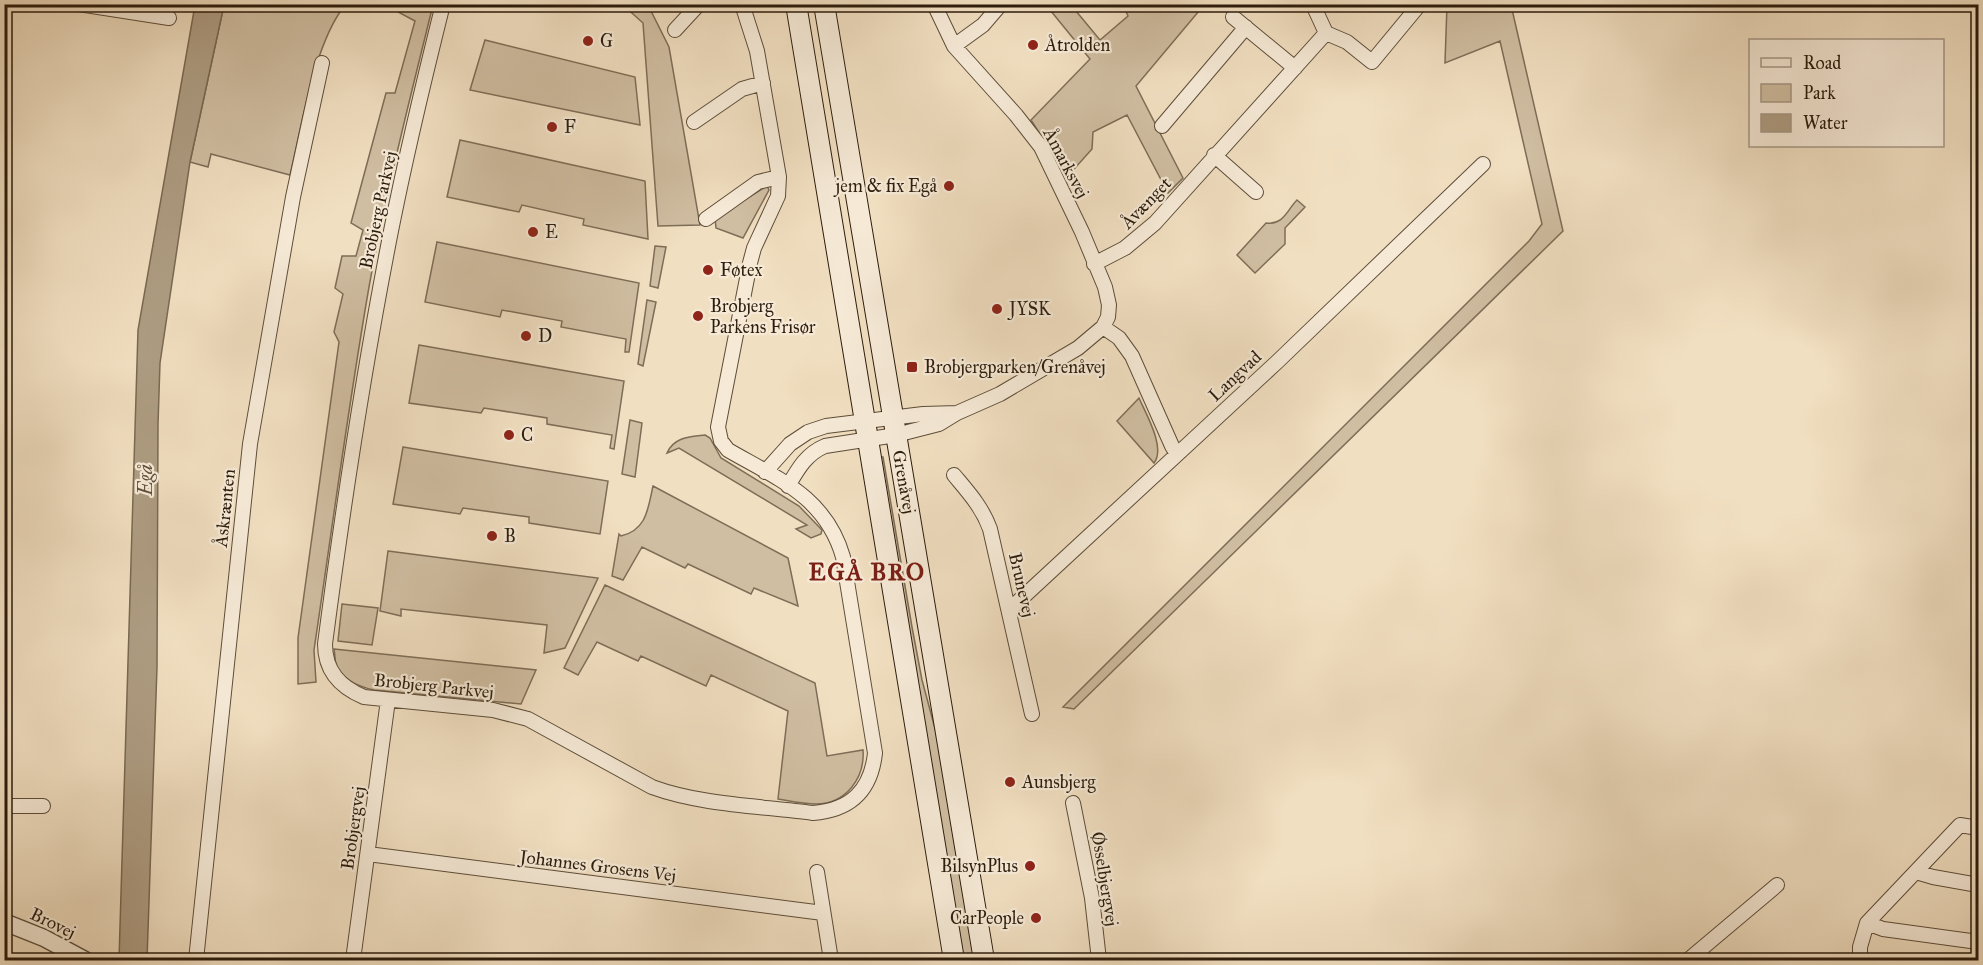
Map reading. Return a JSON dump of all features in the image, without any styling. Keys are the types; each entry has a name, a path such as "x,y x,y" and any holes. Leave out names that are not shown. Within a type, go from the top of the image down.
{"main road":[{"name":"Grenåvej","path":"796,4 954,960"},
{"name":"Grenåvej","path":"824,4 984,960"}],"street":[{"name":"Brobjerg Parkvej","path":"442,4 391,228 370,341 354,434 325,648 328,666 336,680 349,691 364,697 493,710 528,719 652,787 669,793 691,798 813,813 827,812 840,808 862,791 874,767 875,753 839,542 813,503 728,450 721,441 718,427 750,263 754,248 778,196 779,177 763,83 757,51 742,4"},
{"path":"675,30 699,4"},
{"name":"Åmarksvej","path":"934,4 954,46 1016,115 1041,147 1110,305 1103,327"},
{"path":"954,46 983,25 1001,4"},
{"path":"1311,4 1326,33 1347,42 1372,62 1420,4"},
{"path":"87,5 169,18"},
{"path":"1233,17 1295,68"},
{"path":"1162,126 1246,27"},
{"name":"Åvænget","path":"1094,264 1125,249 1141,237 1326,33"},
{"name":"Åskrænten","path":"196,960 250,444 293,197 322,63"},
{"path":"694,122 742,88 763,83"},
{"path":"1214,155 1256,192"},
{"name":"Langvad","path":"1009,610 1483,164"},
{"path":"706,219 758,182 779,177"},
{"path":"788,486 802,462 814,450 866,430 957,412 1000,394 1078,348 1103,327 1119,338 1132,356 1177,454"},
{"path":"765,472 790,444 808,432 826,426 866,430"},
{"name":"Brunevej","path":"954,475 984,512 990,529 1032,714"},
{"name":"Brobjergvej","path":"353,960 388,700"},
{"name":"Øsselbjergvej","path":"1074,803 1092,898 1099,960"},
{"path":"4,806 43,806"},
{"path":"1860,960 1860,947 1867,923 1960,825 1978,828"},
{"name":"Johannes Grosens Vej","path":"368,854 823,912"},
{"path":"817,872 831,960"},
{"path":"1916,872 1978,885"},
{"path":"1688,960 1777,885"},
{"name":"Brovej","path":"4,922 45,938 84,960"},
{"path":"1867,923 1883,929 1978,942"}],"green space":[{"path":"224,5 345,5 334,21 317,63 290,175 211,154 208,167 190,162"},
{"path":"401,5 433,5 407,110 369,287 314,650 316,682 298,684 298,638 339,342 334,332 343,294 335,288 342,256 356,256 363,230 351,223 386,93 395,93 415,21 398,12"},
{"path":"623,5 648,5 669,47 700,225 658,226 643,23"},
{"path":"1046,5 1071,5 1100,40 1128,16 1125,9 1129,5 1204,5 1136,86 1183,178 1168,193 1127,115 1093,132 1092,149 1067,177 1031,120 1090,59"},
{"path":"1447,5 1511,5 1563,231 1074,709 1063,707 1529,241 1542,224 1500,41 1445,63"},
{"path":"485,40 635,77 640,125 470,90"},
{"path":"460,140 645,181 648,239 583,225 584,219 522,205 519,212 447,197"},
{"path":"767,186 769,190 743,238 716,228 715,218"},
{"path":"1297,200 1305,207 1285,228 1285,244 1255,273 1237,255 1266,223 1277,222"},
{"path":"437,242 639,283 629,352 625,352 626,339 561,327 562,321 502,310 500,317 425,302"},
{"path":"655,246 666,247 658,288 650,286"},
{"path":"647,300 656,302 643,366 638,364"},
{"path":"419,345 624,381 614,449 610,448 612,435 547,424 547,418 484,408 481,413 409,403"},
{"path":"1139,398 1156,440 1158,449 1154,463 1117,421"},
{"path":"630,420 642,423 635,477 622,474"},
{"path":"705,435 710,438 721,458 799,506 822,530 821,534 811,538 796,529 807,525 679,448 667,453 678,441"},
{"path":"403,447 608,481 600,534 529,523 529,517 463,508 460,514 393,504"},
{"path":"880,457 883,457 922,680 937,736 975,960 963,960"},
{"path":"653,486 788,558 798,606 754,588 751,594 688,564 685,568 642,547 623,580 612,576 619,534 621,536 630,533 641,523 648,510"},
{"path":"388,551 598,578 565,648 544,653 547,625 401,609 401,616 380,611"},
{"path":"605,585 815,683 827,756 863,750 861,770 852,788 836,800 827,803 807,804 778,799 788,711 711,675 706,686 641,656 638,661 597,642 578,675 564,668"},
{"path":"342,604 378,608 372,645 338,641"},
{"path":"334,649 536,670 521,704 374,690 358,685 343,675 336,665"}],"water":[{"name":"Egå","path":"195,5 224,5 190,162 160,363 157,667 147,960 119,960 138,330"}],"place":[{"name":"G","path":"588,41"},
{"name":"Åtrolden","path":"1033,45"},
{"name":"F","path":"552,127"},
{"name":"jem & fix Egå","path":"949,186"},
{"name":"E","path":"533,232"},
{"name":"Føtex","path":"708,270"},
{"name":"JYSK","path":"997,309"},
{"name":"Brobjerg Parkens Frisør","path":"698,316"},
{"name":"D","path":"526,336"},
{"name":"Brobjergparken/Grenåvej","path":"912,367"},
{"name":"C","path":"509,435"},
{"name":"B","path":"492,536"},
{"name":"Aunsbjerg","path":"1010,782"},
{"name":"BilsynPlus","path":"1030,866"},
{"name":"CarPeople","path":"1036,918"}],"district":[{"name":"EGÅ BRO","path":"867,572"}]}
